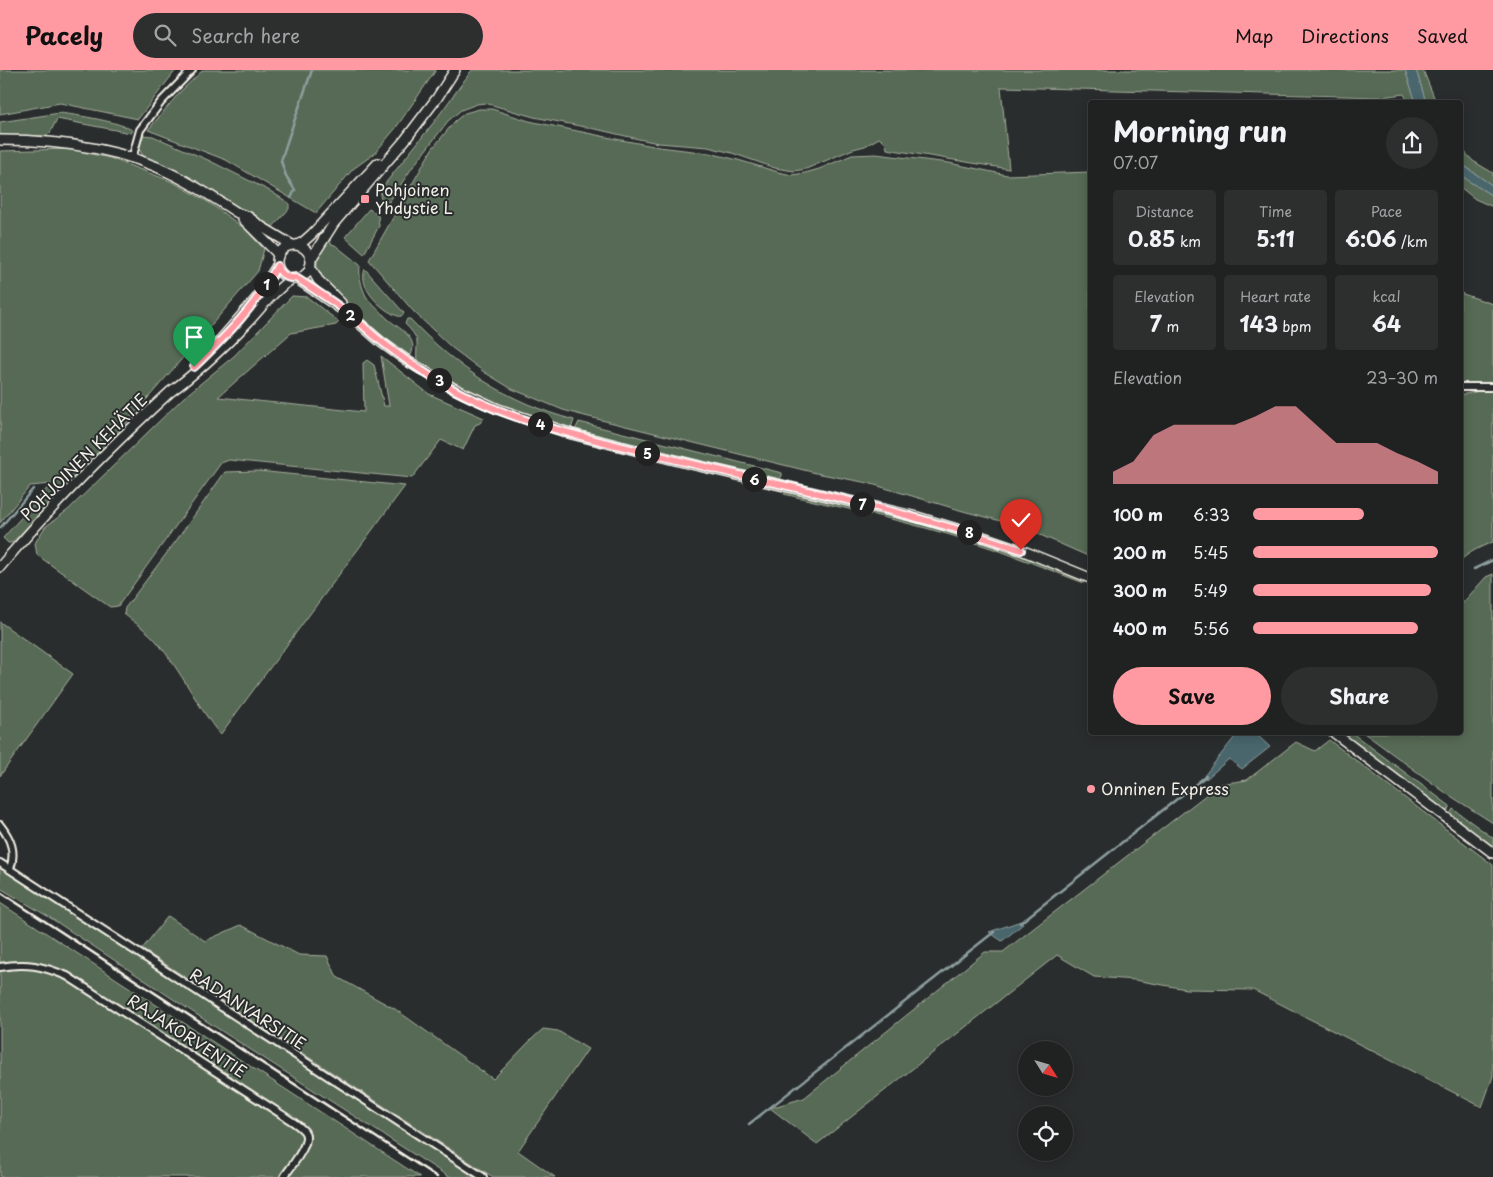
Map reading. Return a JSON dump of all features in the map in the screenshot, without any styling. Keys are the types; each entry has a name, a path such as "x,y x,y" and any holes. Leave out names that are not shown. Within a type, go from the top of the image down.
{"main road":[{"path":"455,70 379,162 312,234 303,242 283,248 278,255 277,266 282,274 294,279 350,315 381,342 432,376 475,400 498,409 572,434 917,517 1021,550 1088,577"},
{"path":"294,279 305,274 334,223 406,140 437,98 449,78"},
{"path":"0,140 28,140 89,147 132,159 172,174 307,251 318,280 342,304 350,315"},
{"path":"238,213 278,255"},
{"name":"POHJOINEN KEHÄTIE","path":"0,566 86,473 218,343 257,298 277,266"},
{"name":"POHJOINEN KEHÄTIE","path":"170,392 209,360 278,289 294,279"},
{"path":"1337,735 1493,853"}],"street":[{"path":"132,159 140,130 161,102 192,70"},
{"path":"1463,386 1493,387"},
{"path":"0,825 10,840 13,849 10,869"},
{"name":"RADANVARSITIE","path":"0,862 483,1177"},
{"name":"RAJAKORVENTIE","path":"0,967 22,964 50,969 67,976 303,1130 306,1137 304,1147 284,1177"}],"green space":[{"path":"0,70 176,70 138,119 60,103 0,114"},
{"path":"203,70 436,70 395,129 374,154 353,169 316,213 226,160 148,130 180,92"},
{"path":"472,70 1405,70 1415,100 1407,100 1404,94 1381,97 1001,87 1009,169 887,149 886,143 879,138 865,146 853,149 806,169 794,171 775,168 708,147 658,143 534,117 485,103 461,110 448,121 389,202 382,203 380,195 384,185"},
{"path":"1416,70 1423,70 1435,100 1425,100"},
{"path":"479,109 492,109 529,121 659,147 709,153 792,175 819,169 852,155 876,154 949,163 1007,175 1088,172 1088,556 1020,526 868,483 816,473 563,410 512,389 484,372 451,347 414,312 369,260 432,149 455,121 465,113"},
{"path":"60,113 110,122 133,131 131,133 57,119 50,133 46,136 0,136 0,122"},
{"path":"143,135 153,136 208,160 270,191 289,203 289,209 271,229 224,198 176,170 148,159 141,153 139,148"},
{"path":"69,149 110,158 173,182 208,202 244,228 264,249 258,271 115,436 17,538 8,543 3,538 51,484 30,486 0,523 0,151"},
{"path":"1463,150 1473,161 1493,173 1493,186 1463,165"},
{"path":"1463,176 1493,196 1493,207 1475,199 1463,189"},
{"path":"369,209 378,215 379,226 364,254 345,237"},
{"path":"330,239 331,244 335,245 360,265 361,281 366,296 376,308 407,334 412,343 411,355 408,356 365,322 320,276 317,261"},
{"path":"365,269 404,313 402,316 397,316 387,311 371,296 364,283"},
{"path":"1463,294 1493,304 1493,385 1463,384"},
{"path":"292,296 307,297 339,322 336,325 291,333 218,397 364,412 363,363 367,360 374,365 384,406 389,406 381,356 429,394 484,418 475,425 463,450 441,440 412,478 229,460 221,463 118,606 110,607 37,555 35,543 45,527 68,510 183,398 234,356"},
{"path":"407,319 410,319 446,353 485,382 527,404 574,420 571,429 491,403 417,362 417,342 411,330 405,324"},
{"path":"1479,391 1493,391 1493,542 1475,550 1463,558 1463,394"},
{"path":"579,422 782,473 782,476 779,480 765,477 587,434 575,430"},
{"path":"258,471 405,486 220,735 157,642 124,614 125,608 225,472"},
{"path":"786,491 946,530 1025,556 1085,580 1084,583 950,535 784,494"},
{"path":"1493,574 1493,823 1446,793 1367,735 1463,735 1463,603 1486,577"},
{"path":"0,622 73,674 0,776"},
{"path":"1343,735 1355,735 1450,806 1445,812"},
{"path":"1329,740 1493,865 1493,1076 1482,1107 1253,990 1186,989 1135,980 1094,977 1057,955 817,1144 770,1108 804,1098 985,952 1003,952 1220,784 1247,780 1296,742 1315,751"},
{"path":"1453,809 1493,838 1493,847 1451,817 1450,814"},
{"path":"0,865 28,883 40,894 45,895 480,1177 449,1177 223,1032 49,917 0,888"},
{"path":"0,903 420,1177 286,1177 306,1147 309,1139 308,1131 85,982 44,964 23,961 0,963"},
{"path":"168,916 205,941 241,925 299,955 327,956 337,977 395,1009 493,1079 543,1029 558,1031 588,1049 518,1151 555,1177 493,1177 142,949"},
{"path":"23,967 42,970 65,978 303,1133 303,1143 280,1177 0,1177 0,971"}],"water":[{"path":"1405,70 1416,70 1425,100 1415,100"},
{"path":"1463,165 1493,186 1493,196 1463,176"},
{"path":"1236,735 1257,735 1270,747 1242,769 1229,759 1206,779 1204,776"},
{"path":"1021,921 1023,924 1002,941 989,932"}],"waterway":[{"path":"291,198 295,190 286,176 281,161 312,70"},
{"path":"0,528 33,489"},
{"path":"1474,569 1493,560"},
{"path":"1020,923 1206,776"},
{"path":"749,1124 994,932"}],"railway":[{"path":"0,892 437,1177"}],"place":[{"name":"Pohjoinen Yhdystie L","path":"365,199"},
{"name":"Onninen Express","path":"1091,789"}],"route":[{"path":"194,367 218,343 257,298 277,266 282,274 292,279 296,278 324,296 409,362 452,388 498,409 572,434 917,517 1021,550"}]}
